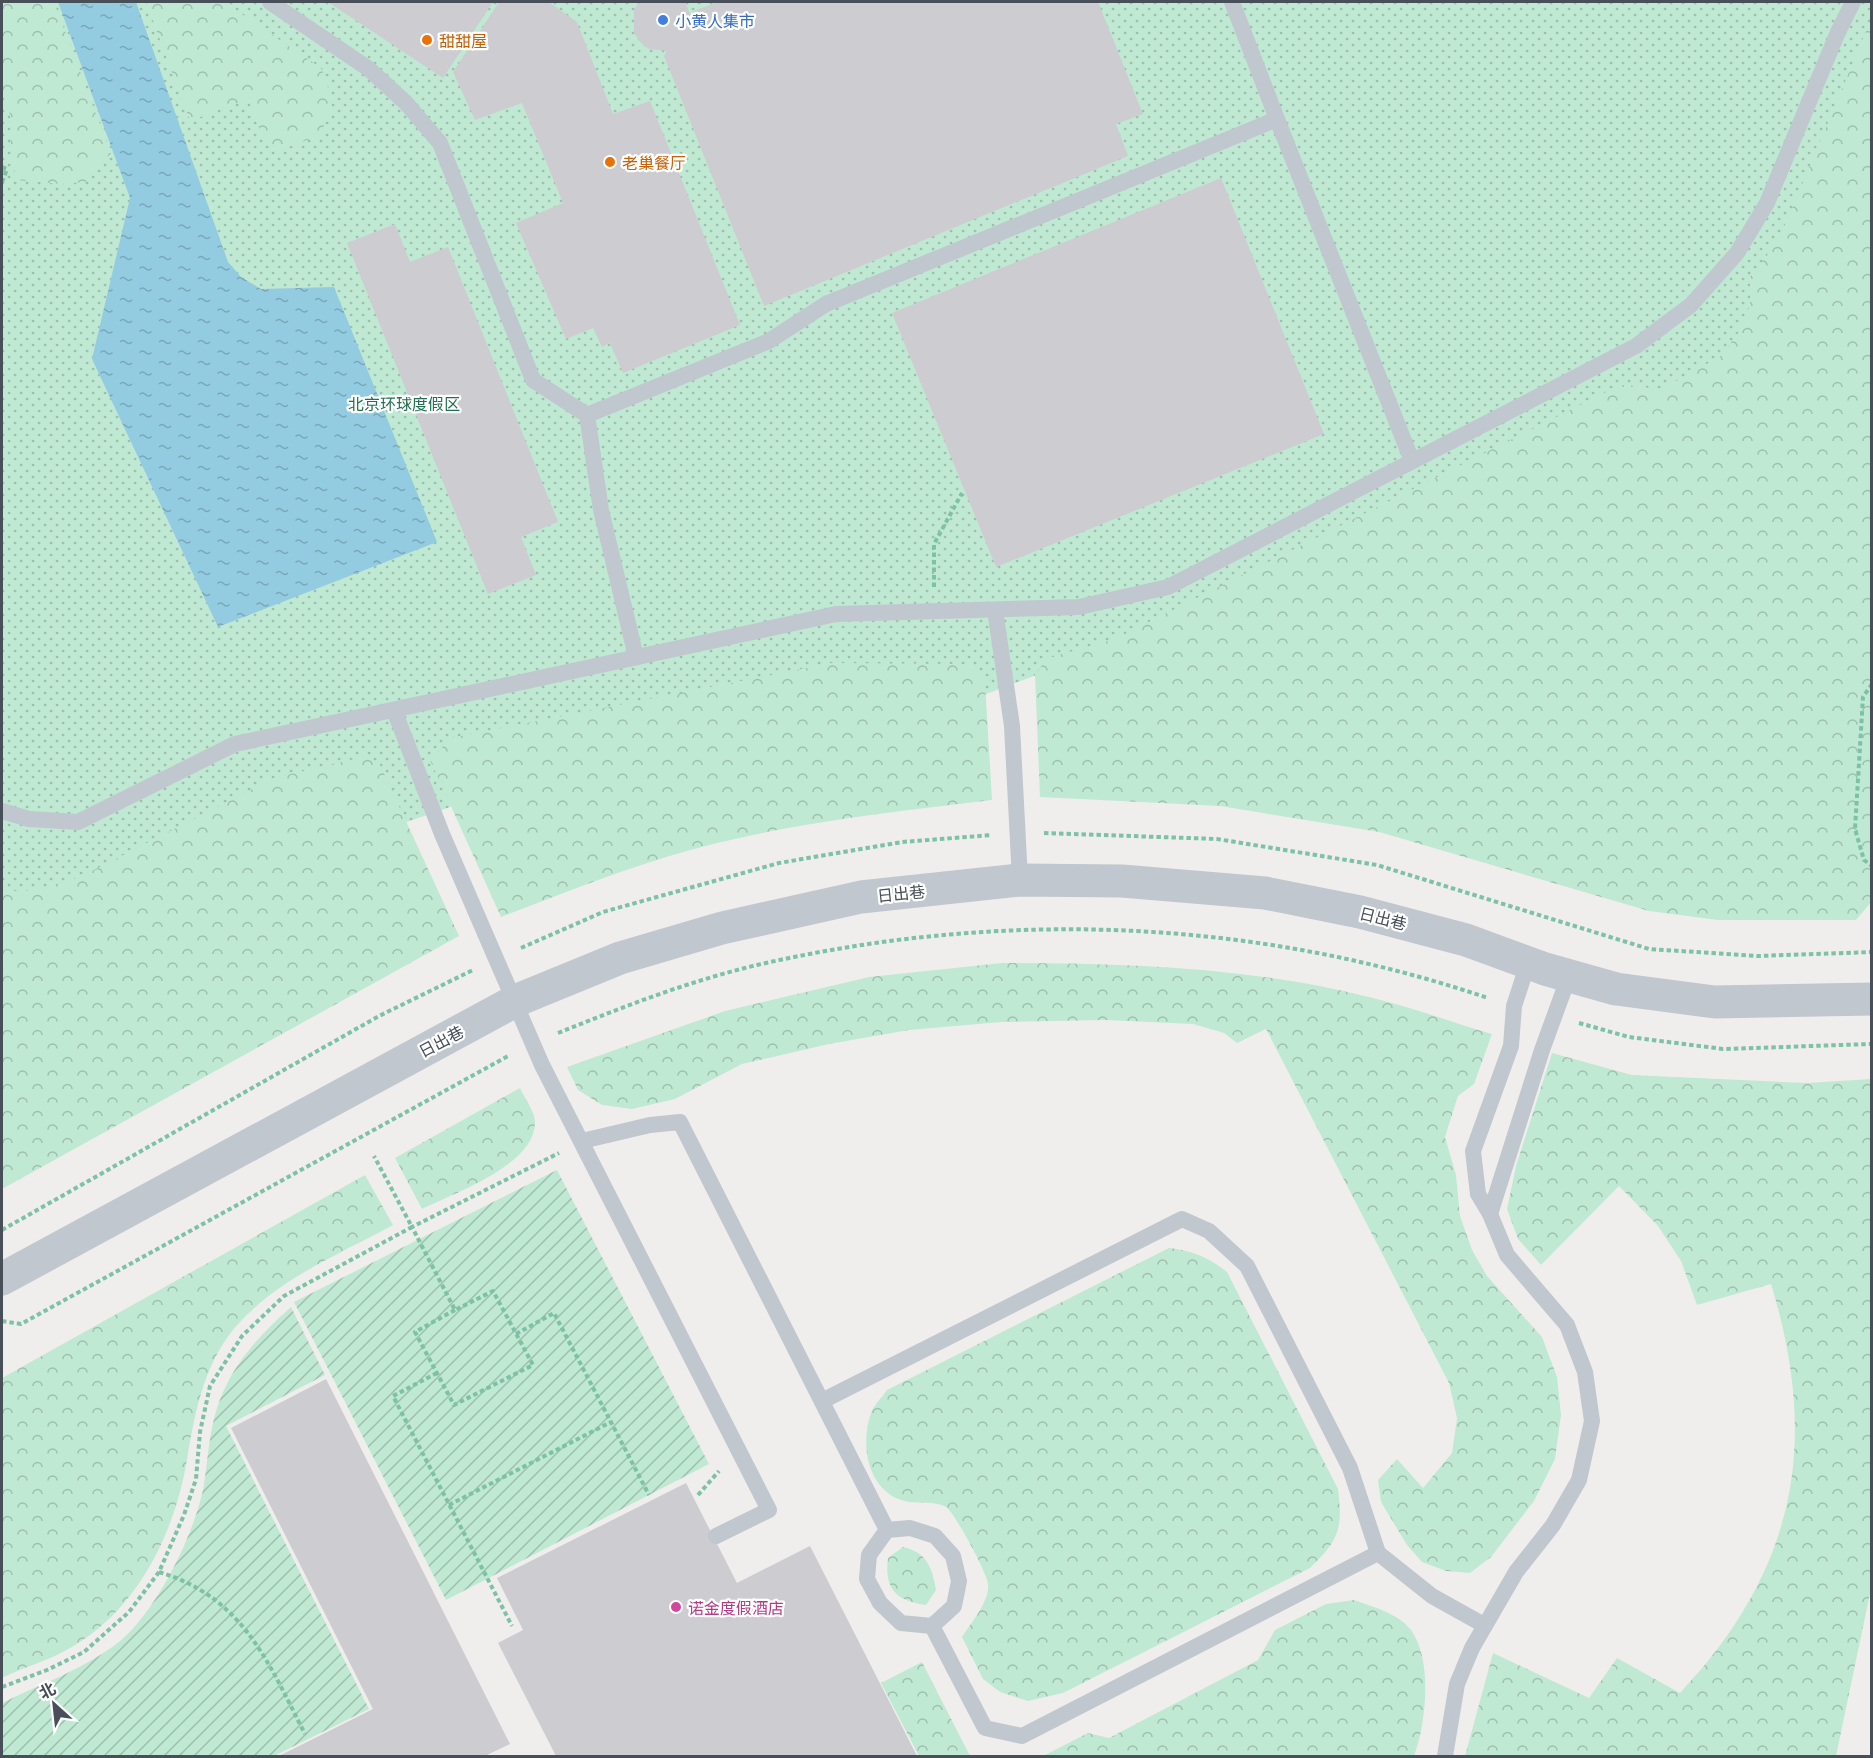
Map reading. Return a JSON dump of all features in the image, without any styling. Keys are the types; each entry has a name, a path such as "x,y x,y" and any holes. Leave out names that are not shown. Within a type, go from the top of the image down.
{"street":[{"name":"日出巷","path":"2,1279 515,1001 620,958 722,928 861,897 1020,880 1122,881 1265,893 1360,912 1456,937 1528,963 1616,989 1715,1002 1872,999"}],"lane":[{"path":"270,2 369,69 406,103 440,143 533,380 587,415 601,510 636,657"},
{"path":"1232,2 1412,461"},
{"path":"2,811 29,819 78,822 235,744 836,614 1079,607 1168,587 1636,346 1691,305 1737,253 1767,203 1838,32 1853,2"},
{"path":"587,415 769,341 826,304 1277,119"},
{"path":"995,610 1012,726 1020,880"},
{"path":"394,710 442,834 533,1043 769,1510 717,1536"},
{"path":"1444,1756 1457,1684 1484,1625 1516,1572 1553,1525 1579,1480 1592,1421 1585,1372 1567,1325 1507,1255 1490,1214 1478,1194 1473,1151 1511,1046 1514,1006 1528,963"},
{"path":"1490,1214 1542,1050 1556,1017 1569,976"},
{"path":"582,1141 650,1125 680,1122 887,1530"},
{"path":"822,1401 1182,1219 1209,1231 1247,1266 1350,1468 1378,1552 1432,1596 1484,1625"},
{"path":"910,1528 935,1536 953,1556 959,1581 954,1606 932,1626 901,1623 880,1604 867,1579 869,1554 887,1530 910,1528"},
{"path":"932,1626 985,1728 1022,1736 1378,1552"}],"path":[{"path":"2,167 8,169 2,183"},
{"path":"934,612 934,544 962,493"},
{"path":"1872,684 1863,697 1854,829 1864,860 1872,866"},
{"path":"2,1230 379,1016 496,958 603,912 779,863 902,842 1018,833 1068,832 1217,839 1377,865 1648,949 1758,956 1872,952"},
{"path":"2,1321 21,1324 533,1043 635,1002 756,966 891,940 1024,928 1162,931 1296,948 1434,980 1514,1006"},
{"path":"1556,1017 1629,1037 1723,1049 1872,1044"},
{"path":"2,1687 47,1670 84,1652 129,1612 159,1572 184,1515 196,1479 200,1432 210,1386 242,1336 284,1296 412,1227 582,1141"},
{"path":"374,1156 455,1310"},
{"path":"493,1291 516,1334 533,1365 454,1405 415,1332 493,1291"},
{"path":"516,1334 554,1313 649,1495"},
{"path":"437,1372 393,1396 512,1626"},
{"path":"449,1505 611,1422"},
{"path":"159,1572 186,1580 225,1605 271,1666 305,1734"}],"green space":[{"name":"北京环球度假区","path":"2,2 1871,2 1872,73 1680,653 1178,622 965,702 471,800 351,841 2,1004"},
{"path":"2,2 54,2 111,154 93,167 86,182 61,184 16,180 11,152 10,114 2,92"},
{"path":"146,2 224,2 321,68 328,87 330,102 320,135 281,150 265,143 248,99 190,121"},
{"path":"1871,19 1872,901 1856,920 1718,920 1649,911 1379,832 1220,806 1040,797 1035,674 1048,658 1115,639 1620,385 1642,386 1658,391 1721,356 1739,332 1750,305 1750,277 1766,257 1787,221"},
{"path":"832,663 967,664 979,672 985,683 992,800 819,823 717,843 635,867 501,917 430,760 451,738"},
{"path":"367,756 380,765 459,936 2,1189 2,890 35,890 67,881 88,873 274,778"},
{"path":"1002,963 1141,966 1278,979 1385,1001 1492,1034 1474,1084 1458,1096 1445,1137 1456,1175 1460,1216 1472,1250 1487,1276 1542,1337 1557,1377 1561,1415 1555,1459 1534,1501 1491,1557 1470,1573 1446,1571 1422,1562 1407,1545 1381,1502 1378,1480 1397,1459 1423,1488 1452,1453 1457,1418 1449,1383 1266,1029 1237,1043 1224,1033 1193,1024 1105,1020 1002,1022 909,1030 829,1044 742,1064 675,1099 632,1109 602,1105 578,1090 567,1067 725,1011 869,977"},
{"path":"1552,1053 1632,1075 1807,1083 1871,1079 1872,1584 1836,1756 1465,1756 1493,1653 1589,1698 1617,1658 1680,1693 1716,1650 1749,1601 1770,1558 1784,1515 1792,1471 1795,1426 1792,1380 1784,1333 1771,1284 1697,1305 1681,1261 1658,1226 1619,1186 1541,1265 1518,1239 1507,1209 1516,1166"},
{"path":"520,1088 535,1118 532,1137 522,1151 491,1176 422,1209 395,1158"},
{"path":"557,1170 709,1464 446,1600 294,1302"},
{"path":"365,1175 393,1225 293,1279 256,1306 228,1337 218,1352 203,1386 181,1487 163,1541 134,1590 116,1612 72,1647 2,1678 2,1378"},
{"path":"1169,1248 1200,1256 1227,1272 1338,1489 1340,1514 1337,1533 1327,1549 1310,1568 1063,1693 1028,1701 1000,1692 983,1679 962,1637 979,1612 988,1591 982,1568 963,1531 946,1507 901,1500 880,1486 869,1464 867,1451 866,1438 871,1413 887,1390"},
{"path":"291,1307 325,1375 226,1426 369,1709 274,1756 2,1756 2,1703 74,1670 115,1645 130,1632 159,1594 183,1548 200,1504 212,1427 223,1393 238,1365 257,1340"},
{"path":"903,1547 923,1557 933,1575 936,1590 926,1605 900,1597 890,1585 887,1569 888,1558"},
{"path":"1354,1600 1385,1611 1399,1619 1411,1630 1418,1643 1425,1675 1425,1692 1422,1727 1414,1756 1043,1756 1088,1733 1109,1738 1258,1660 1275,1630 1326,1604"},
{"path":"922,1662 970,1756 919,1756 881,1683"}],"water":[{"path":"58,2 136,2 228,262 241,277 261,289 334,287 437,542 218,627 92,359 130,198"}],"building":[{"name":"甜甜屋","path":"328,2 493,2 443,78"},
{"name":"老巢餐厅","path":"499,2 549,2 577,22 613,114 650,101 740,325 623,373 610,343 602,347 593,328 566,339 516,223 563,203 522,103 475,120 453,72"},
{"path":"640,2 685,2 691,16 694,11 718,2 1098,2 1143,114 1116,124 1128,156 764,306 664,56 667,51 649,49 634,33 634,9"},
{"path":"1221,178 1324,434 996,567 892,313"},
{"path":"395,224 410,262 448,247 558,522 521,537 536,575 488,594 347,243"},
{"path":"326,1379 510,1744 485,1756 279,1756 373,1709 231,1428"},
{"name":"诺金度假酒店","path":"686,1483 737,1583 810,1546 917,1756 556,1756 498,1643 523,1630 497,1578"}],"place":[{"name":"小黄人集市","path":"663,20"},
{"name":"甜甜屋","path":"427,40"},
{"name":"老巢餐厅","path":"610,162"},
{"name":"诺金度假酒店","path":"676,1607"}]}
